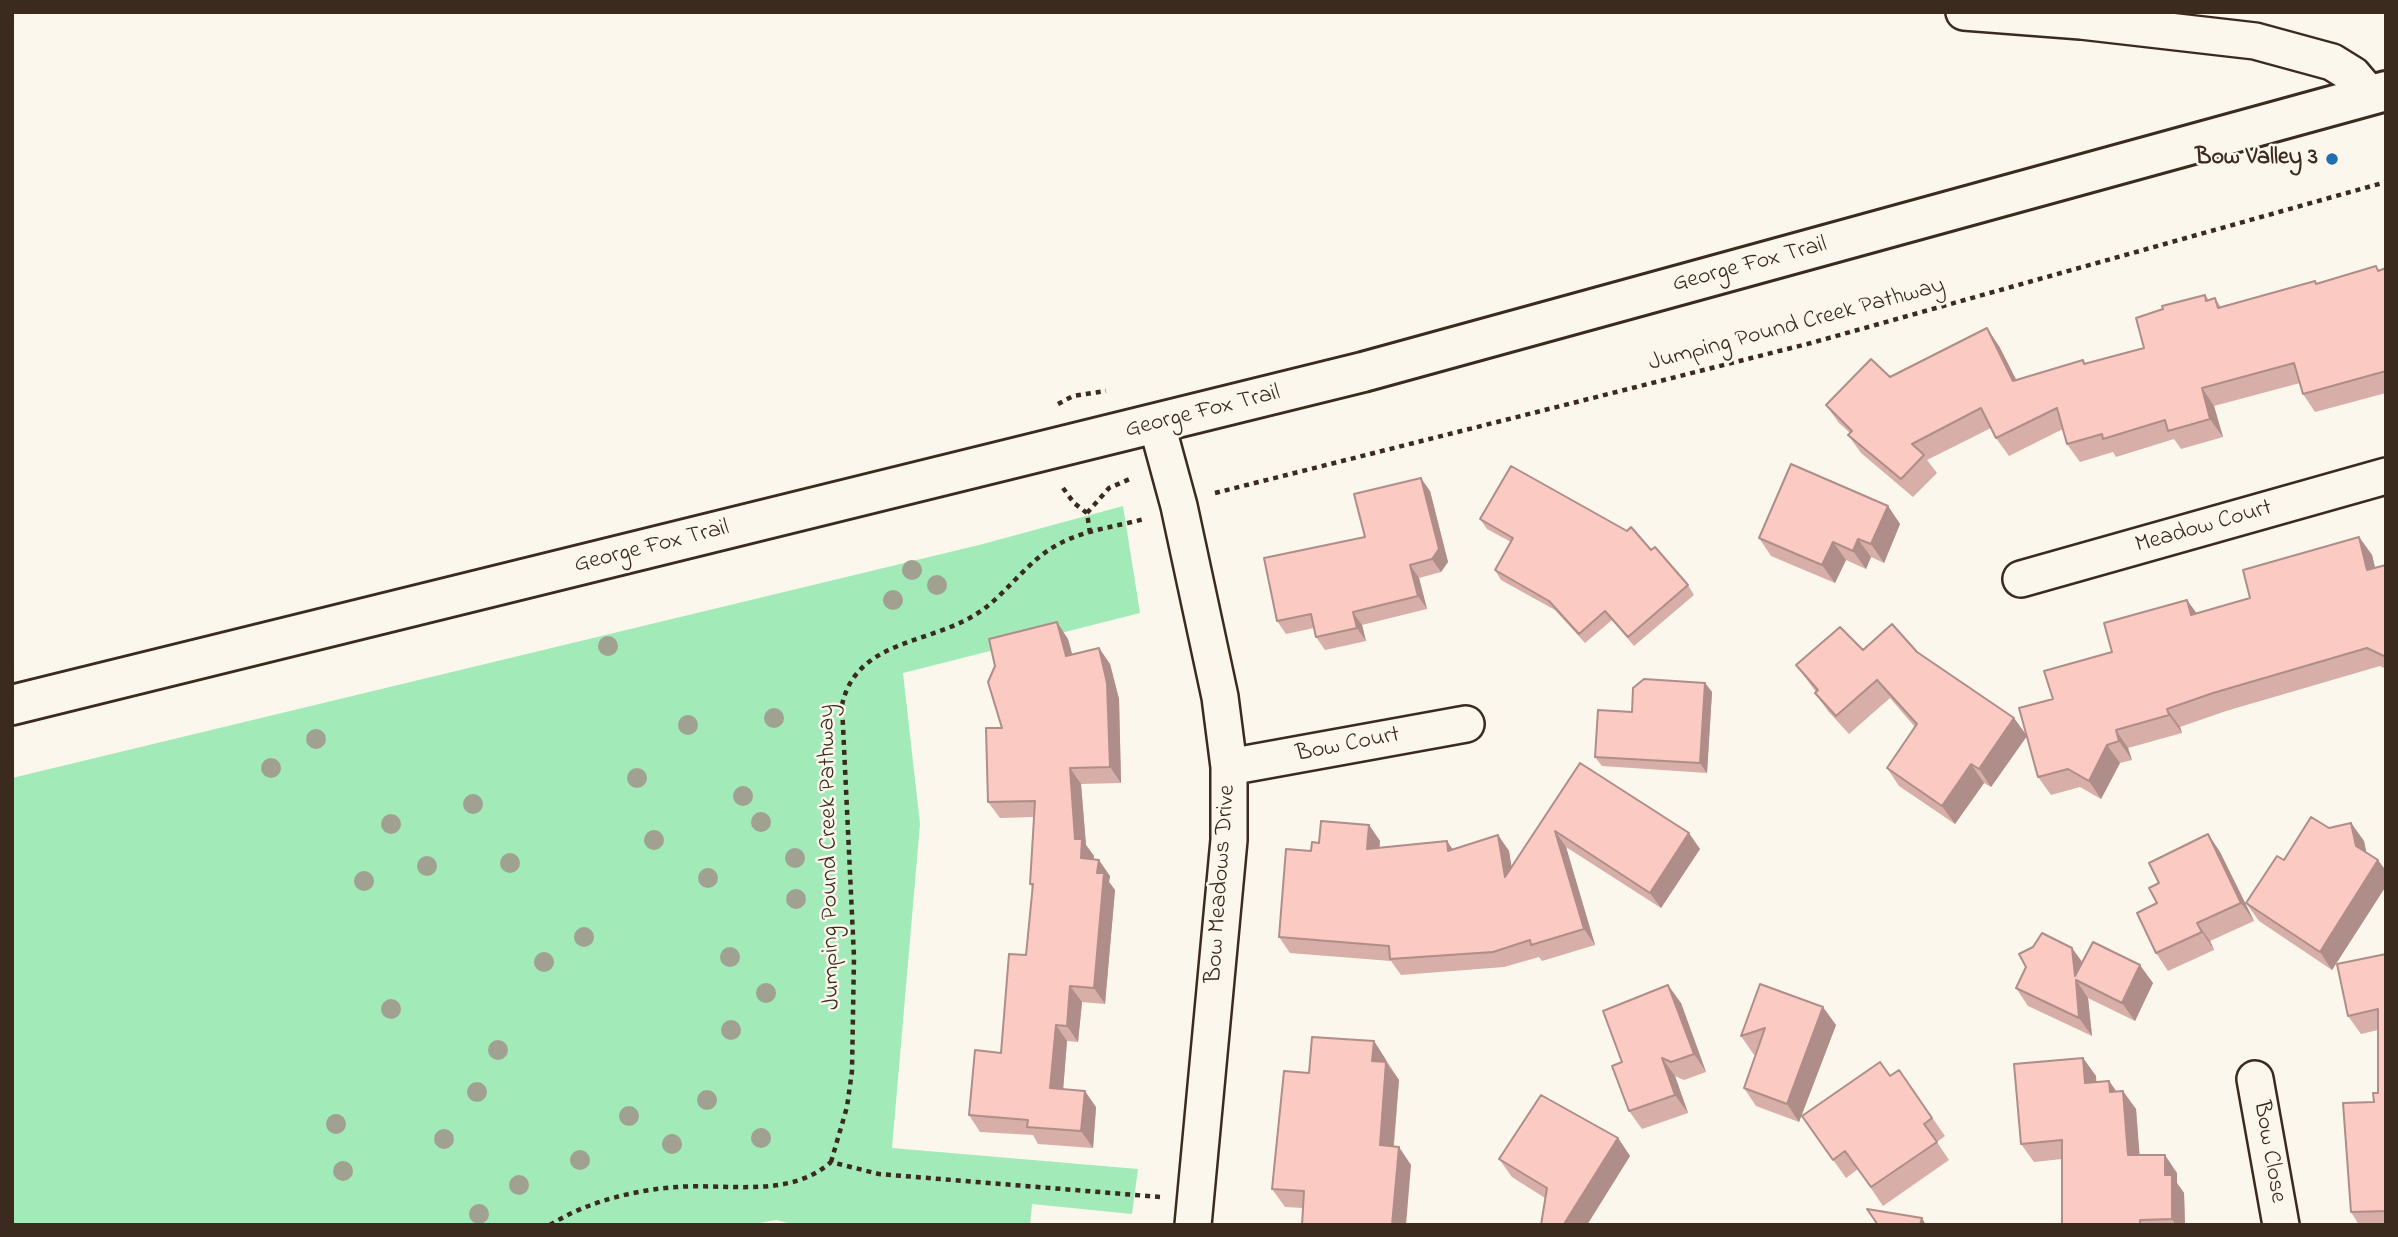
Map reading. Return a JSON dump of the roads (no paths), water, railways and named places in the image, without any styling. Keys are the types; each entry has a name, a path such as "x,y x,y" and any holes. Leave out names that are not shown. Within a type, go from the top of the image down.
{"street":[{"path":"1964,12 2081,21 2255,41 2332,62 2378,93"},
{"name":"George Fox Trail","path":"12,705 1157,425 1363,372 2378,93"},
{"name":"Bow Meadows Drive","path":"1157,425 1179,506 1220,697 1229,767 1230,840 1193,1225"},
{"name":"Meadow Court","path":"2021,579 2386,476"},
{"name":"Bow Court","path":"1229,767 1466,724"},
{"name":"Bow Close","path":"2255,1079 2281,1225"}],"place":[{"name":"Bow Valley 3","path":"2332,159"}]}
